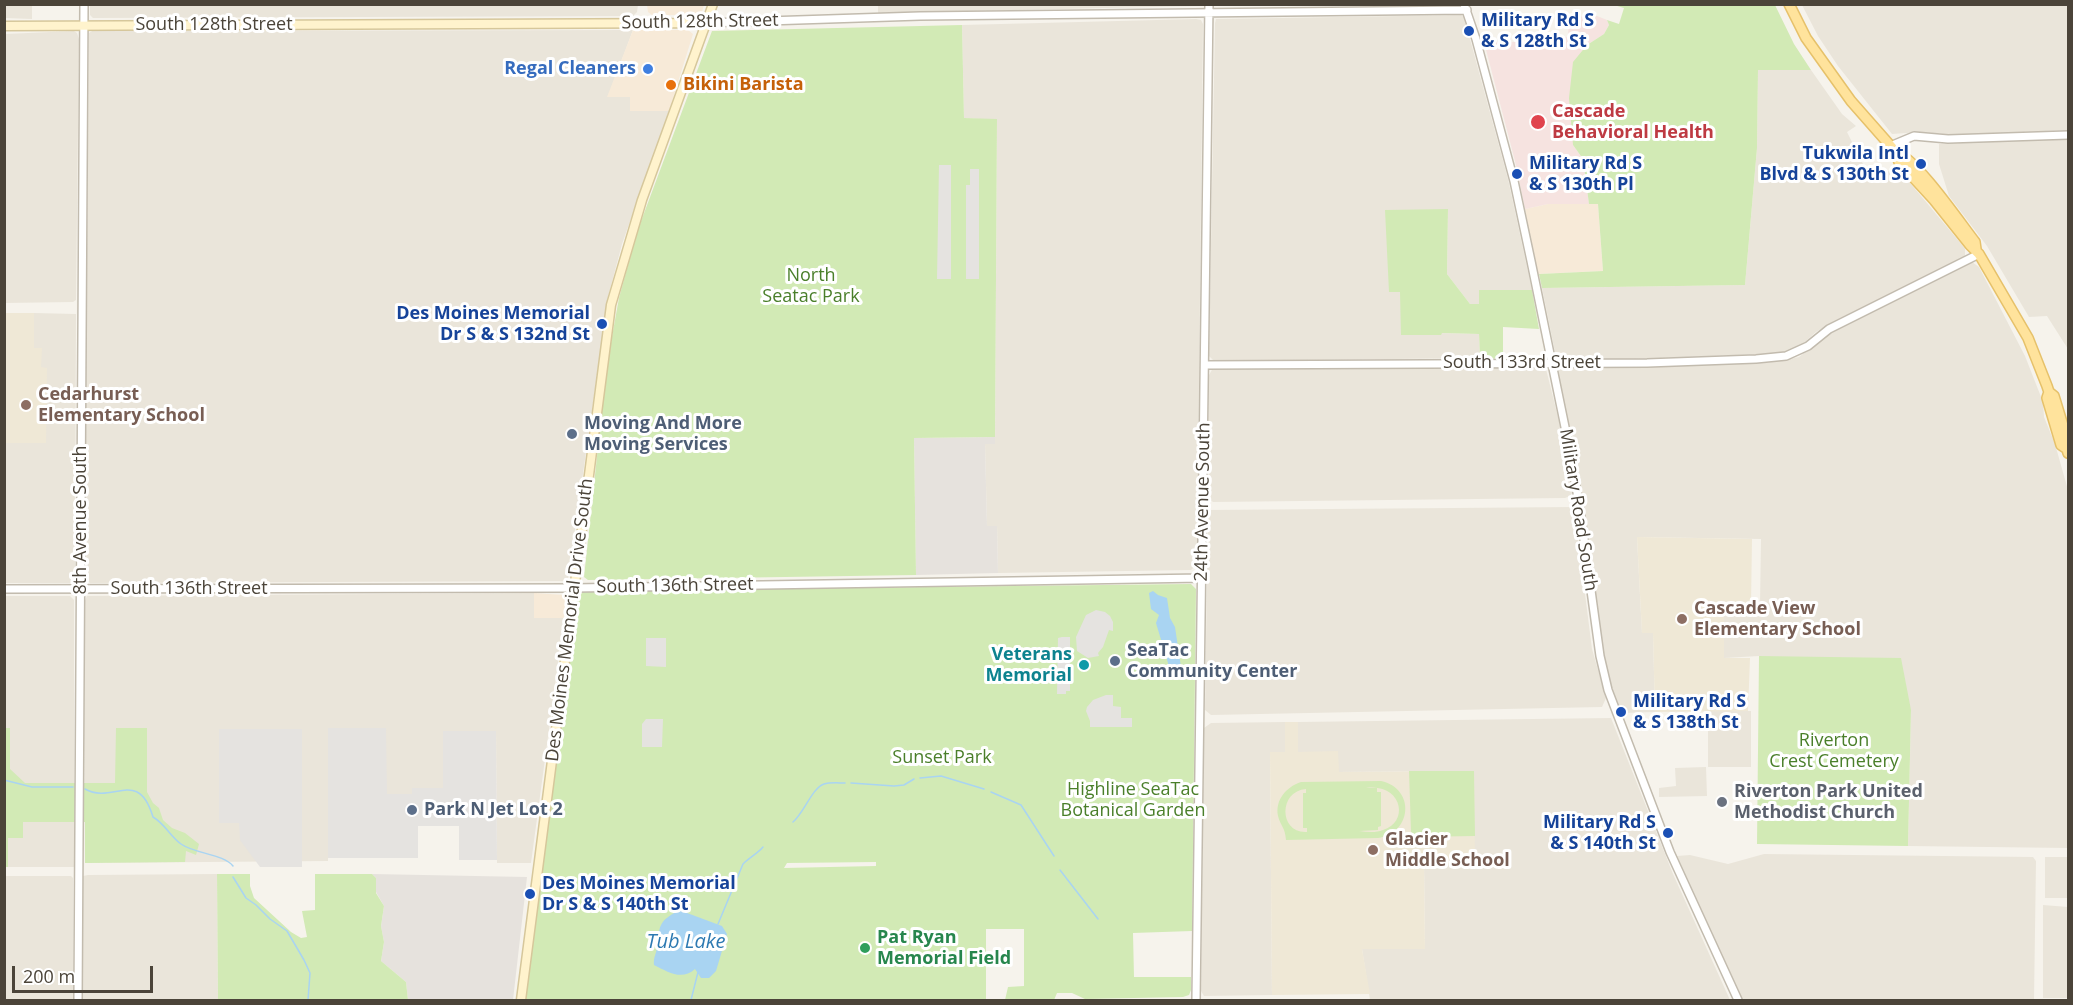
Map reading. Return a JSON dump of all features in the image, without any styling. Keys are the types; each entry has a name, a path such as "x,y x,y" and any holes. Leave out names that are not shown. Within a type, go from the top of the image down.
{"main road":[{"name":"Des Moines Memorial Drive South","path":"521,1000 611,305 642,200 713,4"},
{"path":"1789,4 1806,38 1851,101 1893,149 1899,162 1978,252 2028,338 2049,392 2047,398 2061,445 2068,448"},
{"name":"South 128th Street","path":"4,26 706,23"}],"street":[{"name":"8th Avenue South","path":"78,1000 84,4"},
{"name":"South 128th Street","path":"706,23 1209,8 1466,7"},
{"name":"Military Road South","path":"1466,7 1514,181 1579,503 1600,656 1608,690 1670,852 1738,1000"},
{"name":"24th Avenue South","path":"1196,1000 1209,8"},
{"path":"1893,149 1914,136 1948,139 2068,135"},
{"name":"South 133rd Street","path":"1205,365 1552,364 1702,361 1786,356 1808,346 1829,328 1978,252"},
{"name":"South 136th Street","path":"4,589 574,588 1202,578"}],"shaded area":[{"path":"5,4 32,5 32,19 5,18"},
{"path":"90,4 638,5 637,12 633,16 93,18 90,15"},
{"path":"647,4 704,5 702,12 697,15 652,15 648,12"},
{"path":"878,4 1201,5 878,13"},
{"path":"1802,5 2068,5 2068,130 1956,135 1921,132 1892,134 1838,66 1818,36"},
{"path":"1461,15 1464,17 1508,179 1532,290 1479,290 1480,304 1470,304 1447,274 1448,209 1390,292 1400,292 1441,333 1479,334 1480,358 1213,360 1209,356 1216,19"},
{"name":"Cascade Behavioral Health","path":"1597,16 1607,20 1609,25 1604,34 1587,45 1573,145 1583,159 1589,204 1548,204 1525,209 1484,42 1522,42 1568,37 1569,17"},
{"path":"1201,20 1203,24 1197,564 1191,570 998,573 997,526 987,526 985,444 995,443 997,120 964,118 962,25"},
{"path":"633,30 608,97 631,97 631,111 669,111 622,244 608,297 568,579 564,581 90,583 84,575 89,33 92,31"},
{"path":"633,30 688,30 693,34 669,111 630,111 630,97 607,97"},
{"path":"74,31 79,39 76,300 73,302 5,303 5,34"},
{"path":"1758,69 1811,70 1842,114 1856,126 1847,132 1867,172 1900,171 1963,246 1965,256 1957,263 1836,320 1789,353 1557,362 1542,288 1745,285 1757,148"},
{"path":"2068,138 2068,349 2047,316 2029,317 1987,246 1949,196 1939,164 1939,144"},
{"path":"939,165 951,165 951,279 937,279"},
{"path":"970,169 979,169 979,279 966,279 966,185 970,185"},
{"path":"1548,204 1598,204 1603,271 1537,274 1525,209"},
{"path":"1972,262 1979,267 2025,356 2043,402 2044,417 2055,444 2068,490 2068,848 1908,846 1911,710 1759,656 1724,658 1724,605 1760,605 1761,539 1637,537 1642,633 1653,633 1655,712 1621,713 1605,663 1578,473 1557,370 1559,367 1764,363 1799,357 1829,332"},
{"name":"Cedarhurst Elementary School","path":"5,313 34,313 34,348 42,348 41,367 47,368 46,443 5,443"},
{"path":"34,313 76,314 75,578 70,583 5,583 5,443 46,442 46,368 41,368 34,348"},
{"path":"1543,367 1546,369 1559,421 1572,493 1565,498 1213,502 1208,498 1209,375 1213,368"},
{"path":"995,437 995,444 985,444 987,526 997,526 998,573 916,575 914,438"},
{"path":"1574,507 1592,649 1606,698 1602,707 1211,715 1205,710 1208,510"},
{"name":"Cascade View Elementary School","path":"1637,537 1752,539 1751,605 1724,605 1724,658 1750,658 1748,711 1655,712 1653,633 1642,633"},
{"path":"534,593 534,618 564,618 531,863 497,863 496,731 443,788 413,788 412,794 386,794 386,728 328,728 328,861 85,863 83,604 87,596"},
{"path":"534,593 564,595 566,600 564,618 534,618"},
{"path":"4,596 70,596 74,600 74,867 5,867"},
{"path":"1096,610 1110,616 1113,631 1109,630 1103,647 1098,653 1099,656 1088,658 1077,651 1076,637 1086,615"},
{"path":"1070,637 1070,691 1066,691 1066,694 1057,694 1058,638"},
{"path":"646,638 666,638 666,667 646,666"},
{"path":"1113,695 1113,706 1121,707 1121,718 1132,718 1132,727 1090,727 1087,707 1093,700"},
{"path":"1708,711 1751,711 1751,767 1708,767"},
{"path":"1611,718 1673,874 1730,1000 1370,1000 1362,949 1425,948 1424,865 1474,771 1338,772 1298,752 1298,722"},
{"path":"646,719 663,719 662,747 642,747 642,724"},
{"path":"1285,722 1285,752 1270,753 1272,995 1204,996 1201,991 1204,728 1211,723"},
{"name":"Glacier Middle School","path":"1285,722 1298,722 1298,752 1338,751 1339,772 1474,771 1475,864 1424,865 1425,949 1362,949 1370,994 1272,995 1270,752 1285,752"},
{"name":"Park N Jet Lot 2","path":"328,728 386,728 387,794 412,794 412,788 443,788 443,731 496,731 497,860 459,860 459,826 418,826 418,858 328,858"},
{"path":"219,729 302,729 302,867 260,867 240,840 239,823 219,823"},
{"path":"1706,767 1707,796 1659,797 1659,788 1676,786 1675,768"},
{"path":"1764,854 2033,857 2036,861 2034,1000 1741,1000 1677,856 1690,855 1728,864"},
{"path":"2045,857 2068,857 2068,898 2045,898"},
{"path":"217,874 218,1000 81,1000 83,876"},
{"path":"372,874 527,877 513,1000 408,1000 406,982 381,961 384,942 381,926 384,906 376,892 376,878"},
{"path":"5,876 71,876 73,878 73,1000 5,1000"},
{"path":"2043,905 2068,907 2068,998 2043,998"}],"green space":[{"path":"1614,5 1775,5 1794,44 1811,70 1758,70 1757,148 1745,285 1542,288 1539,274 1603,271 1598,204 1589,204 1583,159 1573,145 1569,98 1573,62 1587,45 1604,34 1609,25 1607,20 1619,24 1624,8"},
{"name":"North Seatac Park","path":"962,25 964,118 997,119 995,437 914,438 916,575 588,580 584,577 607,364 619,298 637,232 712,31"},
{"path":"1448,209 1447,274 1470,304 1479,304 1479,290 1532,290 1539,329 1503,327 1503,359 1480,358 1479,334 1401,335 1400,292 1389,292 1385,210"},
{"name":"Sunset Park","path":"1191,584 1196,589 1192,931 1133,933 1134,977 1191,977 1189,995 1085,999 1072,993 1057,993 1054,1000 1005,1000 1008,987 1024,986 1024,929 986,929 986,1000 525,1000 576,591","holes":["876,862 876,866 784,868 787,863"]},
{"name":"Riverton Crest Cemetery","path":"1759,656 1901,658 1911,710 1908,846 1757,844"},
{"path":"5,728 10,728 10,769 25,783 115,783 116,728 147,728 147,792 159,808 163,820 199,844 196,855 186,851 185,862 85,863 85,822 23,822 23,838 8,838 8,867 5,867"},
{"path":"1409,771 1474,771 1475,836 1415,837 1411,832"},
{"path":"1381,781 1392,785 1400,792 1404,801 1403,820 1390,834 1378,838 1286,840 1278,816 1278,805 1286,791 1301,782","holes":["1377,788 1388,791 1394,797 1398,804 1397,819 1391,826 1380,831 1359,831 1378,830 1381,826 1381,792 1377,792","1306,789 1306,793 1303,793 1303,828 1307,828 1307,832 1298,831 1287,820 1287,804 1290,797"]},
{"path":"217,874 250,874 250,886 254,898 291,932 301,938 307,937 302,911 315,910 315,874 372,874 376,878 376,893 384,906 381,926 384,942 381,961 406,982 408,1000 218,1000"}],"water":[{"path":"1153,591 1167,598 1170,618 1175,627 1182,674 1178,678 1171,673 1156,623 1159,615 1151,609 1149,593"},
{"name":"Tub Lake","path":"679,910 722,926 727,934 716,971 709,978 701,978 695,969 690,973 680,975 654,965 662,924"}],"waterway":[{"path":"920,778 941,776 984,789"},
{"path":"851,783 894,786 904,785 914,779"},
{"path":"4,780 32,787 73,787"},
{"path":"793,822 820,786 829,783 845,783"},
{"path":"85,789 95,793 132,790 140,794 147,802 153,817 181,844 223,859 233,866"},
{"path":"991,792 1021,805 1054,856"},
{"path":"718,924 743,864 763,847"},
{"path":"1060,870 1098,919"},
{"path":"233,877 246,898 287,931 310,973 308,1000"},
{"path":"691,1000 698,972"}],"place":[{"name":"Military Rd S & S 128th St","path":"1469,31"},
{"name":"Regal Cleaners","path":"648,69"},
{"name":"Bikini Barista","path":"671,85"},
{"name":"Cascade Behavioral Health","path":"1538,122"},
{"name":"Tukwila Intl Blvd & S 130th St","path":"1921,164"},
{"name":"Military Rd S & S 130th Pl","path":"1517,174"},
{"name":"Des Moines Memorial Dr S & S 132nd St","path":"602,324"},
{"name":"Cedarhurst Elementary School","path":"26,405"},
{"name":"Moving And More Moving Services","path":"572,434"},
{"name":"Cascade View Elementary School","path":"1682,619"},
{"name":"SeaTac Community Center","path":"1115,661"},
{"name":"Veterans Memorial","path":"1084,665"},
{"name":"Military Rd S & S 138th St","path":"1621,712"},
{"name":"Riverton Park United Methodist Church","path":"1722,802"},
{"name":"Park N Jet Lot 2","path":"412,810"},
{"name":"Military Rd S & S 140th St","path":"1668,833"},
{"name":"Glacier Middle School","path":"1373,850"},
{"name":"Des Moines Memorial Dr S & S 140th St","path":"530,894"},
{"name":"Pat Ryan Memorial Field","path":"865,948"}],"park label":[{"name":"Highline SeaTac Botanical Garden","path":"1133,800"}]}
